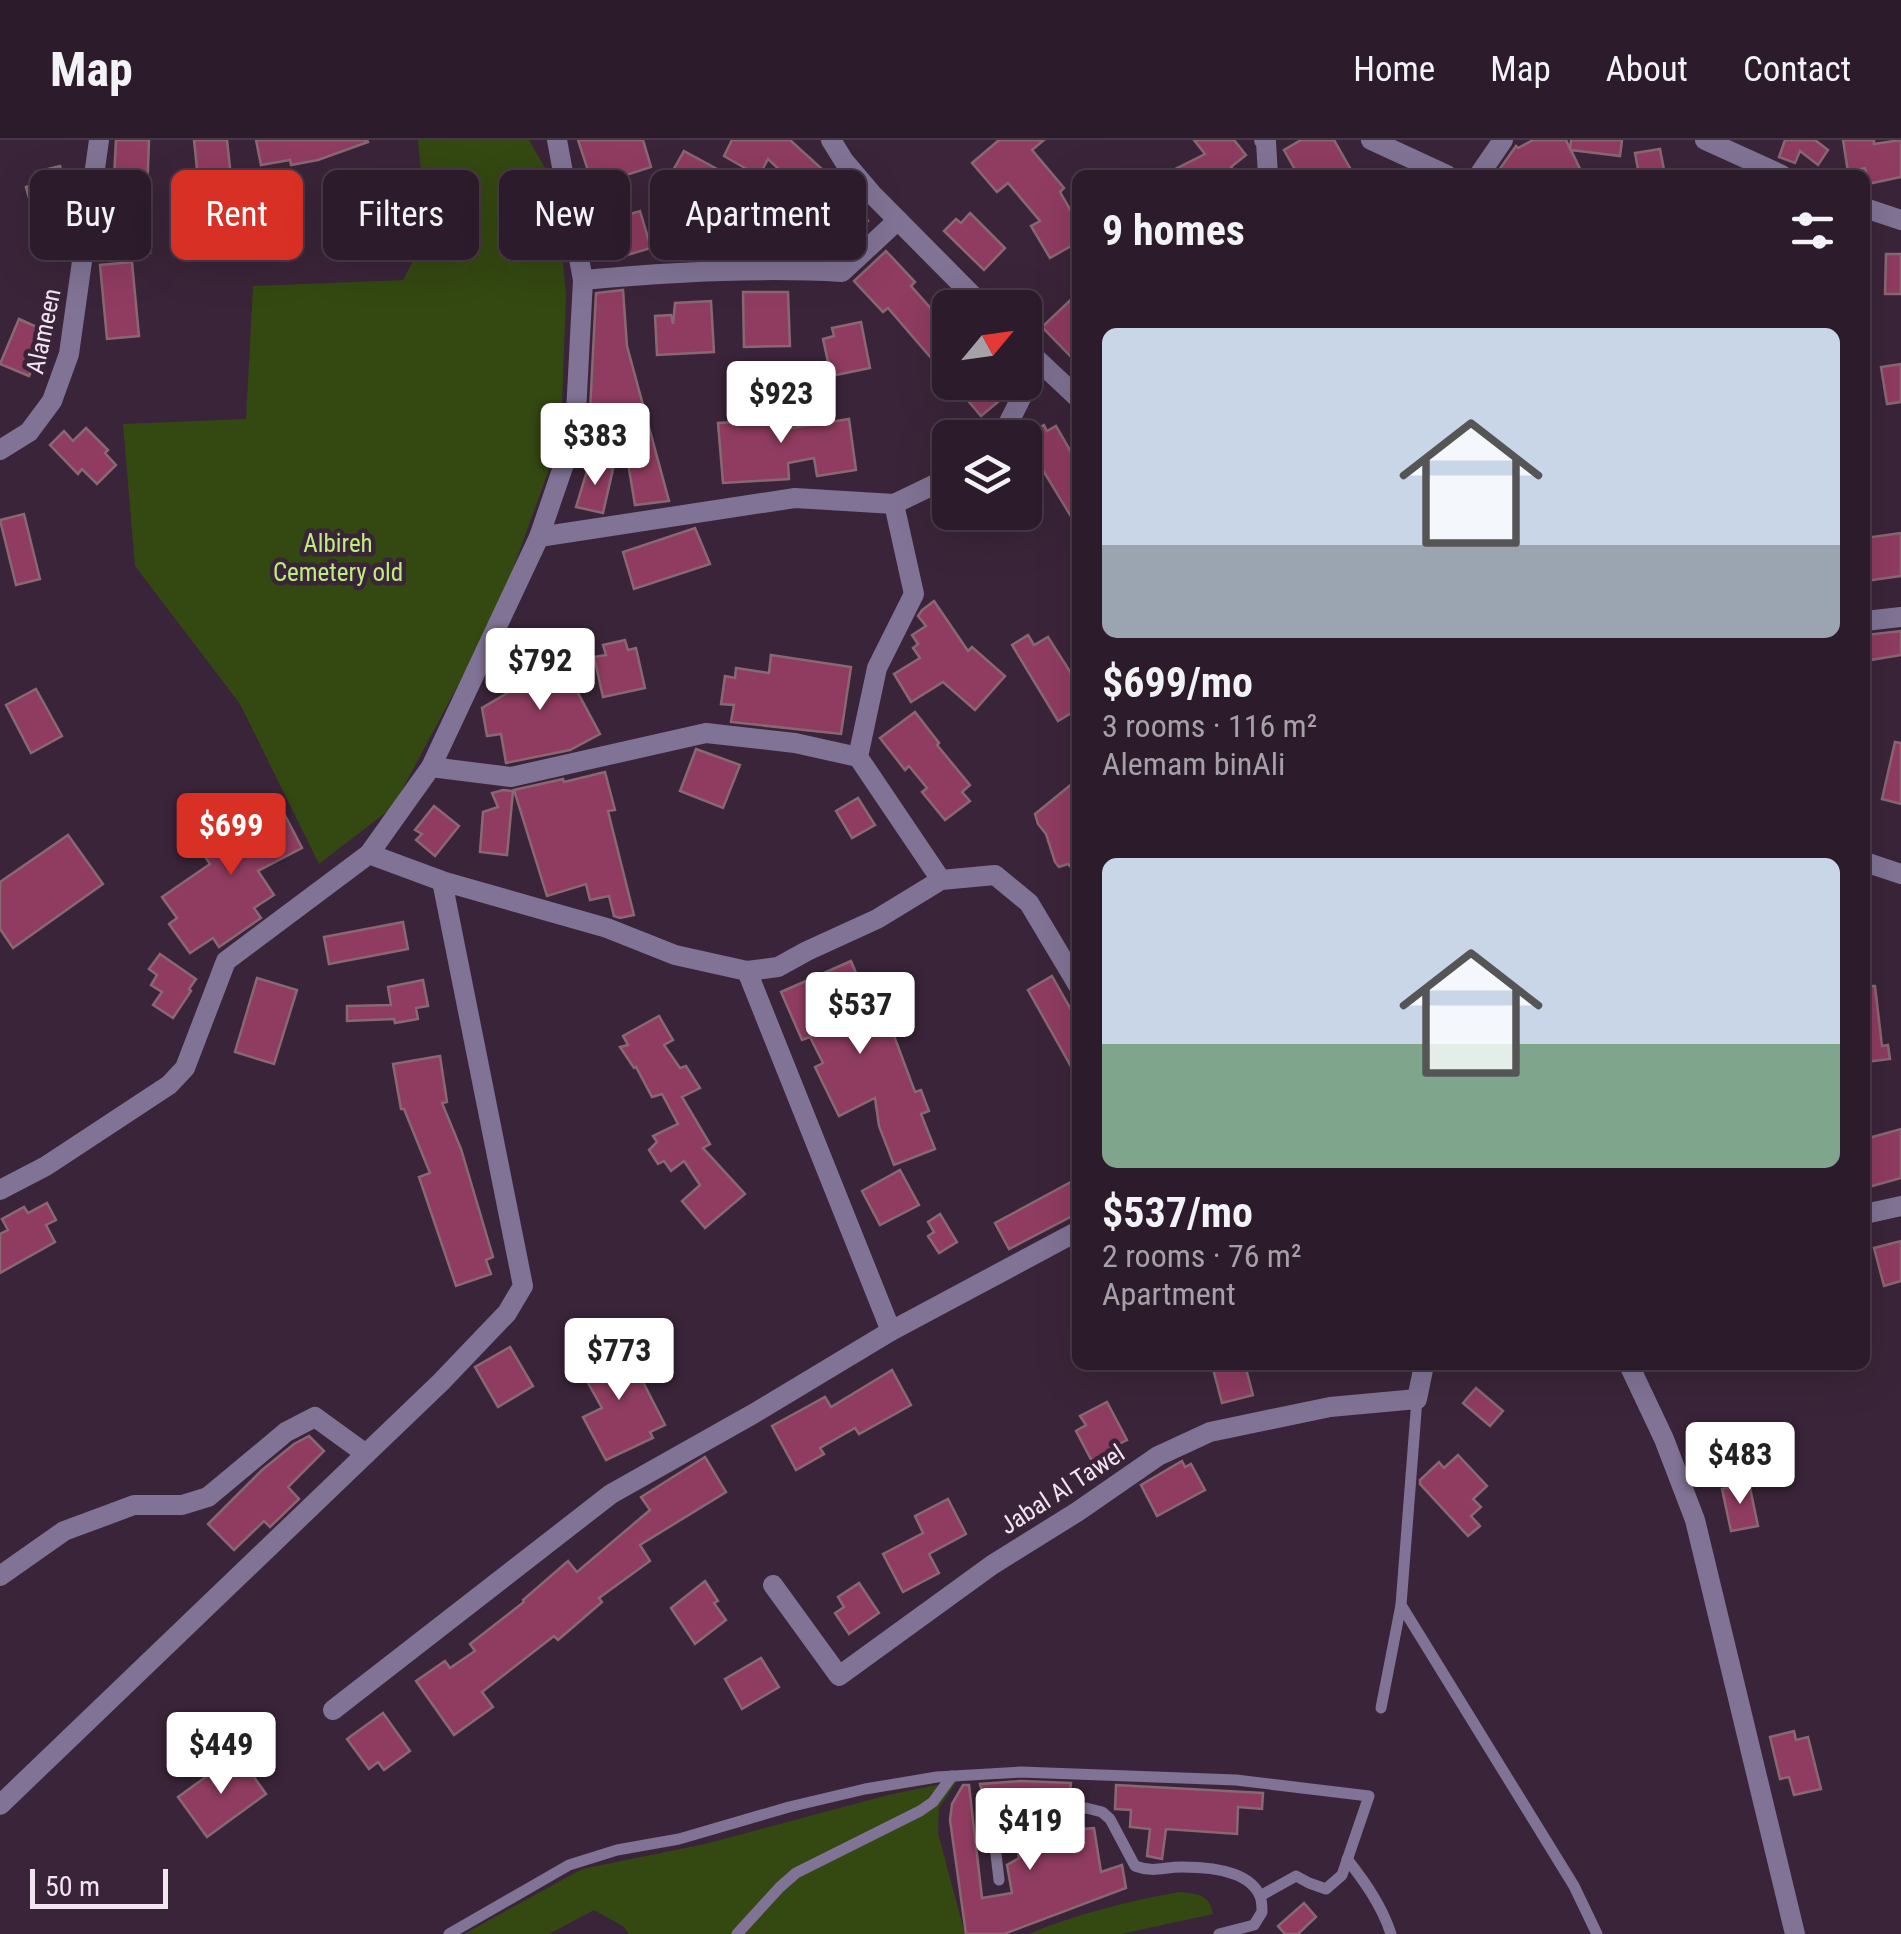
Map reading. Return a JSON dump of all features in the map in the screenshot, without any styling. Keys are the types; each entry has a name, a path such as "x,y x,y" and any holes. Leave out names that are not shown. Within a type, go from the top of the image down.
{"street":[{"name":"Alameen","path":"0,450 29,432 52,401 69,354 99,140"},
{"path":"0,1190 46,1166 169,1085 185,1068 226,961 369,854 431,768 539,537 575,432 582,280 557,140"},
{"path":"830,140 844,162 967,290"},
{"path":"1370,140 1436,170"},
{"path":"1483,170 1503,140"},
{"path":"1705,140 1771,170"},
{"path":"1267,141 1268,170"},
{"path":"1870,210 1901,220"},
{"path":"582,280 666,272 842,272 898,220"},
{"path":"1042,364 1072,392"},
{"path":"539,537 795,498 894,504 932,486"},
{"path":"858,757 877,668 914,594 894,504"},
{"path":"1870,620 1901,617"},
{"path":"431,768 511,777 706,733 795,743 858,757 942,880"},
{"path":"369,854 442,881 607,928 675,956 747,972 778,967 877,919 942,880 995,875 1029,903 1072,975"},
{"path":"1870,864 1901,874"},
{"path":"0,1805 441,1382 507,1313 524,1286 442,881"},
{"path":"747,972 891,1331"},
{"path":"1870,1213 1901,1206"},
{"path":"334,1710 611,1494 891,1331 1072,1234"},
{"path":"1417,1399 1423,1370"},
{"path":"1631,1370 1664,1439 1695,1520 1795,1934"},
{"name":"Jabal Al Tawel","path":"774,1585 839,1676 992,1565 1158,1456 1210,1432 1330,1407 1417,1399"},
{"path":"0,1576 64,1530 134,1504 182,1505 208,1497 286,1432 315,1416 366,1454"}],"lane":[{"path":"1381,1708 1400,1605 1417,1399"},
{"path":"1400,1605 1574,1886 1597,1934"},
{"path":"448,1934 568,1865 865,1789 952,1776 1021,1772 1236,1780 1369,1796 1342,1874 1326,1890 1296,1876 1260,1896"},
{"path":"737,1934 796,1873 920,1811 933,1802 952,1776"},
{"path":"999,1880 994,1837 997,1821 1008,1812 1086,1808 1102,1812 1110,1819 1135,1866 1149,1871 1180,1867 1233,1873 1249,1882 1260,1896 1262,1912 1254,1925 1219,1934"},
{"path":"1347,1860 1366,1884 1391,1934"}],"green space":[{"name":"Albireh Cemetery old","path":"418,140 529,140 546,170 499,170 499,260 563,260 566,295 561,436 499,608 393,807 319,864 240,704 135,566 123,424 246,419 253,286 403,280 414,260 479,260 479,170 421,170"},
{"path":"957,1781 939,1808 938,1833 965,1934 629,1934 594,1910 549,1934 464,1934 582,1869 705,1844 888,1795"},
{"path":"1180,1892 1206,1899 1213,1914 1121,1934 1028,1934 1103,1909"}],"building":[{"path":"116,140 149,140 148,170 114,170"},
{"path":"194,140 227,140 230,170 197,170"},
{"path":"256,140 368,142 318,160 261,165"},
{"path":"578,140 643,140 651,167 630,174 630,170 588,170"},
{"path":"732,140 790,140 822,169 780,170 768,159 762,170 748,170 724,156"},
{"path":"999,140 1044,140 1032,150 1064,188 1060,192 1072,213 1072,245 1050,258 1031,226 1040,221 1008,183 997,192 972,163"},
{"path":"1194,140 1234,140 1246,155 1231,167 1233,170 1173,170 1205,154"},
{"path":"1301,140 1334,140 1350,168 1295,170 1284,150"},
{"path":"1533,140 1566,140 1570,149 1571,140 1622,140 1620,156 1571,150 1581,170 1499,170 1518,148"},
{"path":"1785,140 1815,140 1828,150 1818,165 1800,151 1795,163 1779,157"},
{"path":"1843,140 1874,140 1874,144 1901,140 1901,177 1870,184 1870,170 1848,170"},
{"path":"1660,149 1664,170 1638,170 1635,153"},
{"path":"684,151 717,169 716,170 673,170"},
{"path":"640,211 650,248 630,254 630,214"},
{"path":"970,213 1005,248 984,270 944,231 956,219 961,223"},
{"path":"886,251 915,282 911,286 932,310 932,359 888,308 883,312 854,281"},
{"path":"1886,254 1901,254 1901,294 1885,294"},
{"path":"132,262 139,336 107,339 100,265"},
{"path":"623,290 627,346 669,501 635,505 622,427 589,431 596,293"},
{"path":"743,292 788,292 790,346 744,347"},
{"path":"1072,299 1072,358 1042,327"},
{"path":"711,301 714,352 657,355 655,316 671,315 673,324 675,303"},
{"path":"19,319 48,332 29,376 0,364"},
{"path":"861,322 870,368 831,376 823,339 834,336 832,328"},
{"path":"1901,364 1901,402 1887,404 1881,367"},
{"path":"967,400 1000,400 981,416"},
{"path":"784,406 785,429 849,419 856,470 817,476 814,458 788,463 789,479 723,483 718,423 735,422 735,409"},
{"path":"1044,425 1047,431 1056,426 1072,454 1072,518 1042,469"},
{"path":"86,428 108,450 105,453 116,465 97,484 82,469 78,474 50,445 64,431 73,441"},
{"path":"590,461 613,469 603,513 576,507"},
{"path":"24,514 40,579 16,585 0,520"},
{"path":"695,528 710,564 634,589 623,552"},
{"path":"1901,533 1901,576 1870,580 1870,537"},
{"path":"934,601 968,651 972,647 1005,676 975,710 943,682 911,702 894,674 920,658 913,648 918,644 912,635 926,626 918,616"},
{"path":"1901,631 1901,655 1870,660 1870,634"},
{"path":"1028,635 1034,645 1048,637 1072,675 1072,713 1058,721 1012,645"},
{"path":"625,640 628,650 636,648 645,688 603,697 594,657 606,655 603,645"},
{"path":"546,647 567,682 571,680 600,734 570,750 506,763 501,734 487,736 482,708 526,682 516,665"},
{"path":"771,655 851,667 841,734 731,722 734,705 721,704 725,676 735,678 736,668 769,673"},
{"path":"36,689 62,736 31,753 6,705"},
{"path":"915,712 970,785 962,792 970,801 945,820 922,792 927,788 909,766 905,770 880,738"},
{"path":"1895,742 1901,743 1901,804 1882,799"},
{"path":"696,749 740,765 723,808 680,791"},
{"path":"605,772 615,810 608,811 634,915 620,918 614,916 609,896 590,900 586,884 547,896 514,790"},
{"path":"1072,784 1072,869 1068,864 1059,867 1055,862 1035,814"},
{"path":"513,791 507,855 480,852 483,812 498,807 492,793"},
{"path":"276,798 302,848 258,871 274,895 254,908 261,918 219,947 213,938 190,953 169,924 177,918 162,897 210,864 192,837 216,821 226,837 252,820 248,812"},
{"path":"858,798 875,825 852,838 836,811"},
{"path":"434,806 459,826 435,856 416,840 422,834 415,830"},
{"path":"68,835 103,884 13,948 0,929 0,882"},
{"path":"403,922 408,949 329,964 324,937"},
{"path":"160,954 196,979 173,1018 153,1005 162,992 151,985 157,975 149,969"},
{"path":"851,961 859,980 865,978 886,1027 890,1025 915,1092 921,1090 929,1111 921,1114 935,1149 894,1165 879,1126 875,1098 839,1116 815,1067 823,1063 810,1037 802,1040 781,992"},
{"path":"1052,976 1072,1011 1072,1068 1028,990"},
{"path":"257,978 297,990 274,1064 235,1052"},
{"path":"423,980 428,1006 416,1008 418,1019 395,1023 394,1019 347,1021 347,1006 391,1005 388,987"},
{"path":"1870,986 1875,986 1882,1046 1888,1045 1890,1059 1870,1061"},
{"path":"659,1016 673,1040 664,1045 680,1068 686,1066 700,1088 682,1097 710,1144 703,1148 745,1194 705,1228 682,1201 700,1185 684,1161 671,1171 664,1161 658,1164 649,1150 657,1142 653,1136 678,1124 662,1094 652,1097 620,1047 628,1045 623,1036"},
{"path":"440,1056 447,1102 442,1103 461,1149 493,1257 486,1260 491,1274 456,1286 419,1177 430,1173 401,1109 393,1064"},
{"path":"1901,1129 1901,1178 1870,1187 1870,1138"},
{"path":"900,1170 919,1205 880,1225 862,1191"},
{"path":"1072,1184 1072,1216 1009,1249 995,1223"},
{"path":"47,1203 56,1220 46,1225 55,1242 0,1273 0,1234 8,1230 2,1219 24,1207 28,1213"},
{"path":"940,1214 957,1242 939,1253 928,1236 934,1232 928,1222"},
{"path":"1901,1241 1901,1281 1884,1286 1874,1248"},
{"path":"622,1341 665,1425 650,1432 653,1438 606,1460 583,1417 602,1408 578,1365"},
{"path":"510,1347 533,1386 498,1407 475,1367"},
{"path":"892,1370 911,1405 859,1434 855,1428 820,1448 824,1454 796,1470 772,1426 825,1397 831,1407"},
{"path":"1213,1370 1246,1370 1253,1395 1222,1403"},
{"path":"1476,1388 1503,1411 1490,1426 1463,1403"},
{"path":"1107,1402 1127,1440 1111,1448 1114,1454 1094,1465 1076,1431 1086,1425 1080,1416"},
{"path":"309,1436 324,1451 288,1487 299,1499 270,1527 264,1521 234,1550 208,1524 262,1470"},
{"path":"1458,1455 1487,1486 1473,1499 1481,1507 1471,1516 1480,1526 1468,1536 1420,1484 1439,1462 1444,1468"},
{"path":"705,1457 726,1492 640,1545 650,1561 599,1598 602,1602 558,1640 554,1636 482,1692 493,1707 454,1735 416,1681 445,1661 450,1668 475,1651 470,1644 568,1561 577,1572 650,1510 641,1497"},
{"path":"1182,1461 1185,1467 1191,1464 1205,1490 1157,1516 1141,1485"},
{"path":"1749,1483 1758,1526 1731,1531 1722,1489"},
{"path":"948,1499 966,1534 929,1554 939,1573 903,1592 883,1554 923,1533 915,1516"},
{"path":"705,1581 726,1620 695,1644 671,1608"},
{"path":"859,1583 879,1613 849,1634 835,1613 844,1607 838,1597"},
{"path":"761,1658 779,1687 742,1709 725,1679"},
{"path":"383,1713 410,1751 384,1770 378,1762 369,1769 347,1739"},
{"path":"1794,1731 1796,1740 1808,1737 1821,1789 1794,1795 1789,1777 1780,1779 1770,1737"},
{"path":"225,1763 232,1772 244,1763 266,1794 207,1837 178,1797"},
{"path":"1071,1783 1069,1799 984,1799 980,1784"},
{"path":"963,1785 969,1785 982,1898 1012,1893 1007,1865 1019,1858 1016,1841 1031,1837 1028,1825 1080,1818 1081,1829 1094,1828 1101,1872 1122,1865 1126,1888 1004,1934 966,1934 950,1820 952,1804"},
{"path":"1116,1785 1263,1793 1262,1809 1238,1807 1237,1834 1166,1829 1162,1859 1147,1856 1150,1829 1130,1827 1131,1810 1115,1809"},
{"path":"1304,1903 1316,1917 1298,1934 1285,1934 1278,1926"}]}
